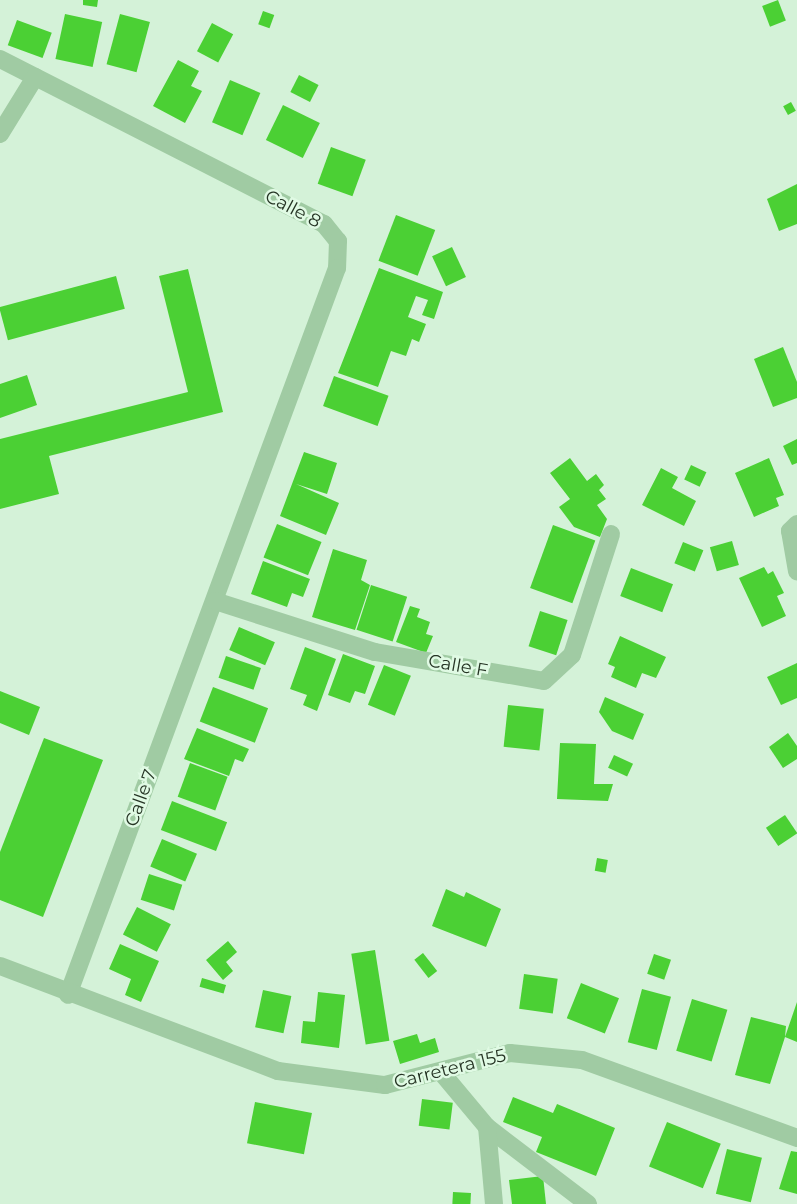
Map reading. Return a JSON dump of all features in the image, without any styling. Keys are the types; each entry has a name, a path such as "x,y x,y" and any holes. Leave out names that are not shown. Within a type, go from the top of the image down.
{"street":[{"name":"Calle 8","path":"0,59 324,224 338,241 337,268 215,601"},
{"path":"0,134 35,77"},
{"path":"797,524 790,531 797,571"},
{"name":"Calle F","path":"215,601 375,652 544,681 572,655 611,534"},
{"name":"Calle 7","path":"68,994 215,601"},
{"name":"Carretera 155","path":"0,966 68,994 278,1071 385,1085 510,1053 582,1060 797,1138"},
{"path":"441,1072 487,1127 588,1204"},
{"path":"487,1127 495,1204"}],"building":[{"path":"83,0 98,0 97,7 83,5"},
{"path":"778,0 786,21 770,27 762,6"},
{"path":"263,11 274,15 269,28 258,24"},
{"path":"65,14 102,22 93,67 55,59"},
{"path":"120,14 150,22 136,72 107,64"},
{"path":"17,20 52,33 43,58 8,45"},
{"path":"212,23 233,34 218,63 197,51"},
{"path":"178,60 199,71 191,86 202,91 185,123 153,106"},
{"path":"299,75 319,85 310,102 290,92"},
{"path":"230,80 260,93 242,135 212,122"},
{"path":"791,102 796,111 788,115 783,106"},
{"path":"283,105 320,123 303,158 266,140"},
{"path":"331,147 366,160 352,196 318,184"},
{"path":"797,184 797,224 779,231 767,199"},
{"path":"396,215 435,230 418,276 378,261"},
{"path":"452,247 466,277 446,286 432,256"},
{"path":"379,268 443,292 434,319 422,315 428,300 416,296 408,317 426,324 419,342 412,339 406,356 391,351 378,387 338,373"},
{"path":"188,269 223,412 49,456 59,494 0,509 0,439 188,392 159,276"},
{"path":"116,276 125,309 8,340 0,307"},
{"path":"783,347 797,382 797,398 773,407 754,359"},
{"path":"27,375 37,405 0,418 0,384"},
{"path":"334,376 389,396 378,426 323,406"},
{"path":"797,439 797,463 792,465 783,446"},
{"path":"304,452 337,463 327,494 296,484 339,503 326,535 280,516"},
{"path":"570,458 587,481 596,474 604,485 599,490 606,499 597,505 607,519 600,537 574,527 559,507 570,499 550,473"},
{"path":"769,458 784,495 776,498 779,506 754,517 735,473"},
{"path":"691,465 706,472 700,487 684,480"},
{"path":"661,468 678,477 672,488 696,501 684,526 642,505"},
{"path":"277,524 322,542 308,575 264,557"},
{"path":"553,525 595,540 572,603 530,588"},
{"path":"732,541 739,565 717,571 710,547"},
{"path":"683,542 703,550 695,572 674,563"},
{"path":"333,549 367,560 361,580 370,585 355,630 312,617"},
{"path":"263,561 310,579 303,597 292,593 287,607 251,594"},
{"path":"764,567 768,574 773,571 784,593 777,596 786,616 762,627 739,578"},
{"path":"631,568 673,584 662,612 620,596"},
{"path":"371,585 407,597 393,641 356,630"},
{"path":"410,606 420,609 417,617 430,622 426,634 433,636 426,653 396,642"},
{"path":"540,611 568,620 556,655 529,646"},
{"path":"239,627 275,642 265,665 229,650"},
{"path":"620,636 666,657 656,678 642,673 636,688 611,677 615,667 608,664"},
{"path":"305,647 336,659 317,711 303,705 307,695 290,689"},
{"path":"343,654 375,666 365,694 355,691 350,703 328,695"},
{"path":"226,656 261,668 253,690 219,678"},
{"path":"797,663 797,698 781,705 767,677"},
{"path":"384,665 411,676 395,716 368,705"},
{"path":"213,687 268,708 255,743 200,722"},
{"path":"0,691 40,707 29,735 0,723"},
{"path":"605,697 644,714 633,740 612,731 599,712"},
{"path":"508,705 544,709 539,751 504,747"},
{"path":"197,728 249,749 243,762 235,759 229,776 184,759"},
{"path":"788,733 797,746 797,759 783,768 769,747"},
{"path":"44,738 103,760 43,917 0,900 0,852"},
{"path":"560,743 596,744 594,784 613,784 608,801 557,799"},
{"path":"614,755 633,764 627,777 608,768"},
{"path":"190,763 228,777 215,811 178,797"},
{"path":"172,801 227,822 216,851 161,830"},
{"path":"785,815 797,833 778,846 766,828"},
{"path":"162,839 197,854 185,881 150,867"},
{"path":"597,858 608,860 606,873 595,871"},
{"path":"149,874 182,885 174,910 141,900"},
{"path":"446,889 464,897 466,892 501,909 486,947 432,926"},
{"path":"137,907 171,924 157,952 123,935"},
{"path":"228,941 237,952 226,962 233,971 223,980 206,960"},
{"path":"120,944 159,961 141,1002 125,995 131,979 109,969"},
{"path":"375,950 389,1041 366,1045 351,954"},
{"path":"423,953 437,971 428,978 414,960"},
{"path":"654,954 671,960 664,980 647,974"},
{"path":"524,974 558,979 553,1013 519,1009"},
{"path":"202,978 226,985 224,994 200,987"},
{"path":"581,983 619,998 605,1034 567,1018"},
{"path":"642,989 671,997 657,1050 628,1042"},
{"path":"263,990 291,996 283,1033 255,1027"},
{"path":"318,992 345,995 339,1048 301,1043 303,1021 315,1022"},
{"path":"692,999 727,1010 712,1061 676,1051"},
{"path":"797,1002 797,1042 785,1037"},
{"path":"751,1017 786,1026 785,1037 770,1084 735,1075"},
{"path":"417,1034 420,1043 435,1038 439,1052 400,1064 393,1041"},
{"path":"513,1097 553,1113 557,1104 615,1128 596,1176 536,1152 542,1137 503,1122"},
{"path":"422,1099 453,1103 449,1130 419,1126"},
{"path":"255,1102 312,1113 304,1154 247,1143"},
{"path":"667,1122 721,1144 703,1188 649,1167"},
{"path":"727,1149 762,1158 751,1202 716,1194"},
{"path":"791,1151 797,1152 797,1194 779,1189"},
{"path":"543,1176 546,1204 512,1204 509,1180"},
{"path":"453,1192 471,1193 470,1204 452,1204"}]}
